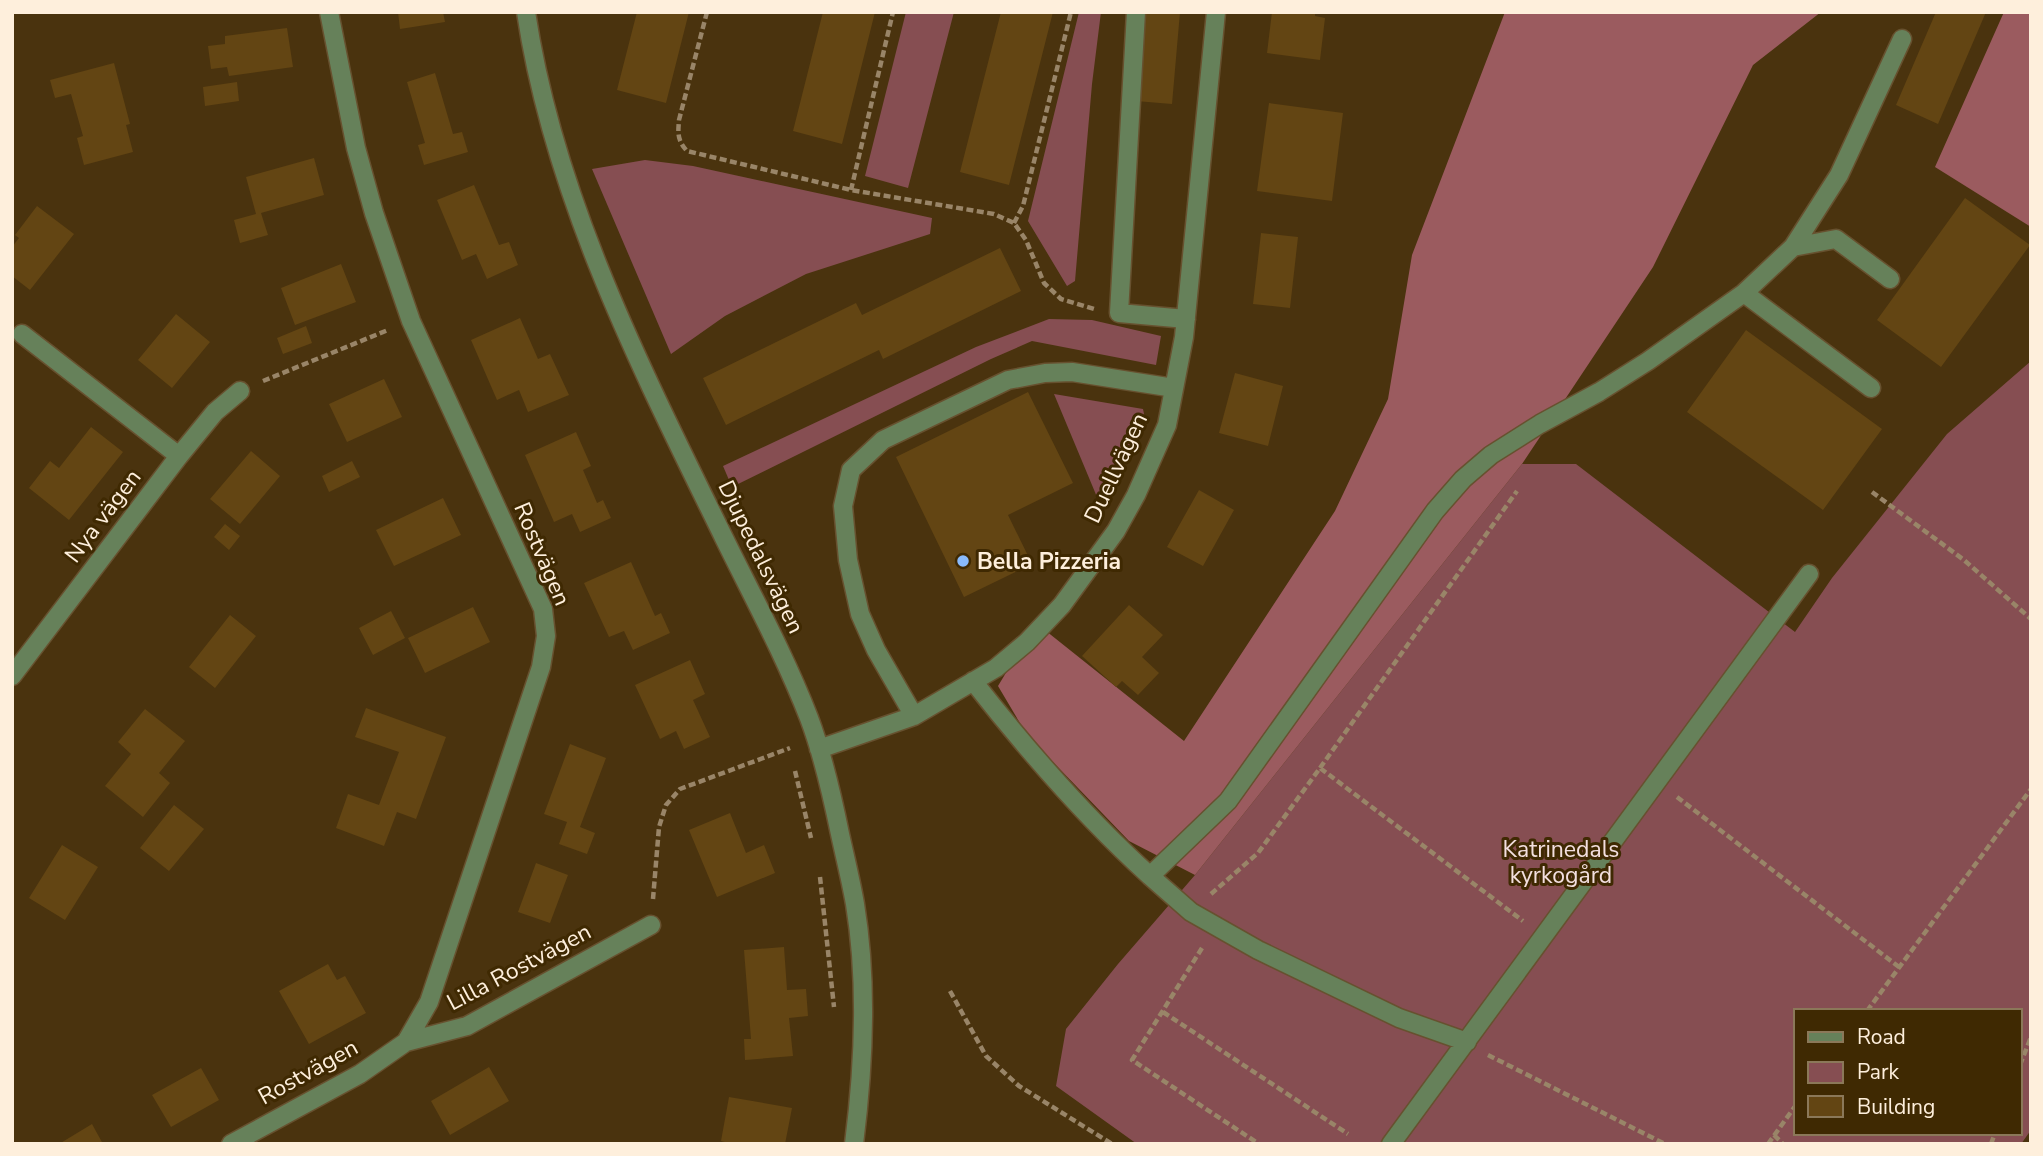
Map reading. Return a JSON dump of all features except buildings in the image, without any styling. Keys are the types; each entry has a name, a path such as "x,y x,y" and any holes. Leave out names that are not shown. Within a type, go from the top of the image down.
{"street":[{"name":"Rostvägen","path":"231,1144 258,1137 360,1074 405,1042 429,1002 541,667 546,636 543,609 411,321 374,213 356,148 329,12"},
{"name":"Djupedalsvägen","path":"526,12 548,124 596,263 673,433 787,668 819,749 837,817 855,906 862,981 862,1077 855,1144"},
{"path":"1136,12 1119,313 1186,319"},
{"name":"Duellvägen","path":"819,749 914,716 996,668 1027,642 1062,605 1116,531 1136,495 1167,425 1186,319 1216,12"},
{"path":"1150,876 1228,801 1435,511 1463,479 1491,455 1609,386 1744,293 1793,247 1839,175 1902,39"},
{"path":"1793,247 1836,239 1890,279"},
{"path":"1744,293 1871,388"},
{"path":"22,334 179,456"},
{"path":"914,716 876,650 860,614 848,560 843,506 851,470 883,440 1008,380 1045,373 1072,372 1174,388"},
{"name":"Nya vägen","path":"12,676 179,456 215,412 240,391"},
{"path":"1391,1144 1810,574"},
{"path":"973,681 1041,763 1123,851 1191,912 1399,1018 1467,1042"},
{"name":"Lilla Rostvägen","path":"405,1042 467,1026 651,925"}],"path":[{"path":"707,12 679,120 677,135 680,144 687,151 851,190 994,214 1014,223 1026,240 1044,283 1061,299 1085,308 1119,313"},
{"path":"851,190 893,12"},
{"path":"1014,223 1023,206 1071,12"},
{"path":"240,391 411,321"},
{"path":"1191,912 1258,853 1517,491"},
{"path":"1872,492 1964,560 2031,619"},
{"path":"786,736 813,850"},
{"path":"651,925 659,827 666,805 680,789 790,748"},
{"path":"1320,768 1543,937"},
{"path":"1658,782 1899,967"},
{"path":"1868,1009 2031,789"},
{"path":"819,875 831,961 834,1010"},
{"path":"1216,927 1132,1060 1259,1144"},
{"path":"950,991 986,1056 1019,1086 1112,1144"},
{"path":"1163,1012 1348,1133"},
{"path":"2022,1060 2031,1037"},
{"path":"1467,1042 1500,1063 1665,1144"},
{"path":"1768,1144 1794,1108"},
{"path":"1774,1135 1783,1144"}],"green space":[{"path":"906,12 954,12 908,188 865,176"},
{"path":"1079,12 1101,12 1075,281 1067,286 1028,221"},
{"path":"645,160 693,166 932,218 930,234 806,274 725,316 671,354 592,169"},
{"path":"1049,319 1092,320 1161,336 1156,365 1032,341 732,487 723,466 976,347"},
{"name":"Katrinedals kyrkogård","path":"2031,361 2031,1130 2021,1144 1137,1144 1056,1086 1066,1029 1195,875 1522,464 1576,464 1795,632 1832,578 1947,434"},
{"path":"1054,394 1143,409 1146,424 1110,494 1097,497"}],"shaded area":[{"path":"1505,12 1821,12 1753,65 1653,267 1522,464 1195,875 1129,841 1027,735 998,686 1036,623 1184,741 1335,511 1388,399 1412,255"},
{"path":"2004,12 2031,12 2031,227 1935,167"}],"place":[{"name":"Bella Pizzeria","path":"963,561"}]}
